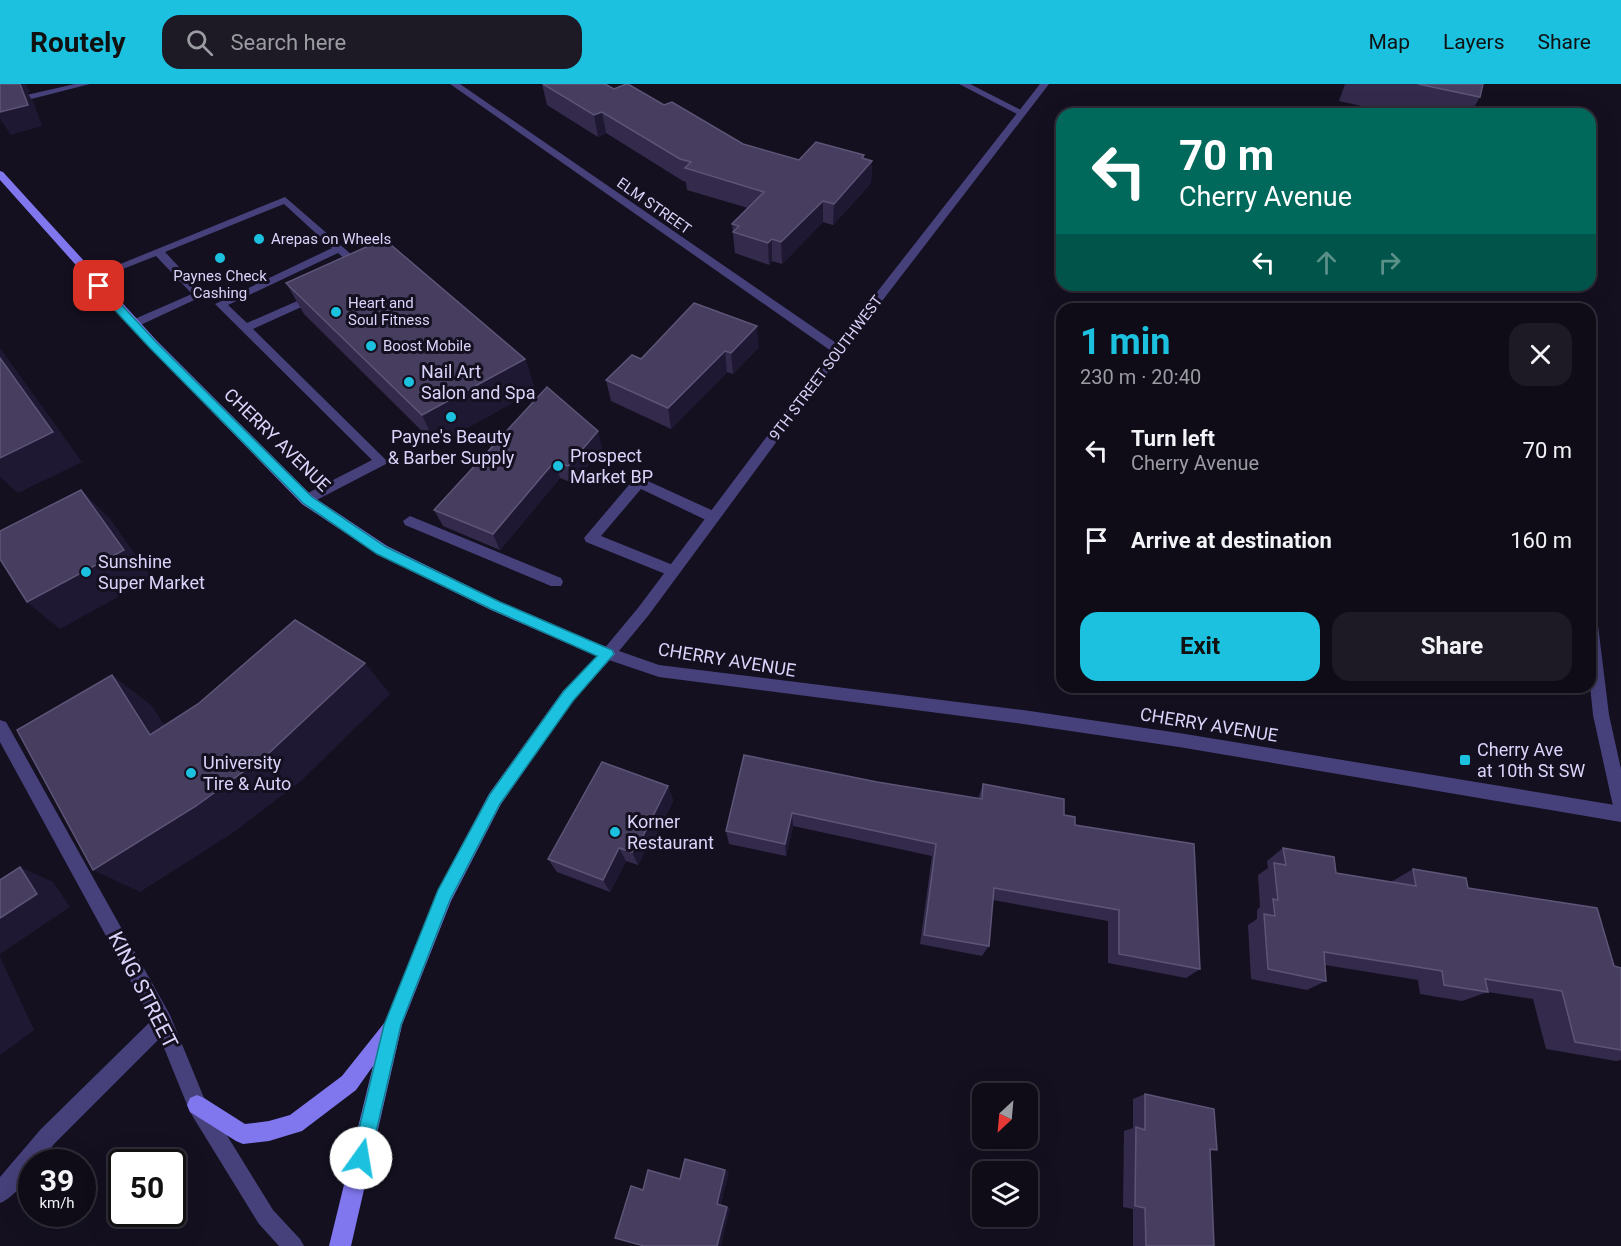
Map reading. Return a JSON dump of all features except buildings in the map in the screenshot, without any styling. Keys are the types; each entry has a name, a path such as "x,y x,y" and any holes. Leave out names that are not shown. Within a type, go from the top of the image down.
{"main road":[{"name":"CHERRY AVENUE","path":"0,174 134,324 307,500 381,550 495,606 608,654"},
{"path":"340,1246 393,1025 444,896 495,799 568,696 608,654"},
{"path":"197,1105 243,1134 269,1131 295,1124 349,1083 393,1025"}],"street":[{"path":"0,104 86,84"},
{"name":"ELM STREET","path":"454,84 838,350"},
{"path":"963,84 1022,113"},
{"name":"9TH STREET SOUTHWEST","path":"608,654 838,350 1046,84"},
{"path":"91,278 285,200 368,273 358,278"},
{"path":"221,304 340,248"},
{"path":"158,251 199,295 221,304 381,461 307,500"},
{"path":"246,328 328,291"},
{"path":"134,324 199,295"},
{"path":"673,571 591,538 639,482 713,517"},
{"path":"410,521 556,582"},
{"name":"CHERRY AVENUE","path":"608,654 660,671 1023,717 1179,740 1621,814"},
{"path":"1596,670 1601,715 1621,806"},
{"name":"KING STREET","path":"0,727 163,1022 197,1105 266,1217 293,1246"},
{"path":"0,1193 48,1137 163,1022"}],"place":[{"name":"Arepas on Wheels","path":"259,239"},
{"name":"Paynes Check Cashing","path":"220,258"},
{"name":"Heart and Soul Fitness","path":"336,312"},
{"name":"Boost Mobile","path":"371,346"},
{"name":"Nail Art Salon and Spa","path":"409,382"},
{"name":"Payne's Beauty & Barber Supply","path":"451,417"},
{"name":"Prospect Market BP","path":"558,466"},
{"name":"Sunshine Super Market","path":"86,572"},
{"name":"Cherry Ave at 10th St SW","path":"1465,760"},
{"name":"University Tire & Auto","path":"191,773"},
{"name":"Korner Restaurant","path":"615,832"}],"route":[{"path":"99,286 307,500 381,550 495,606 608,654 568,696 495,799 444,896 393,1025 361,1158"}]}
